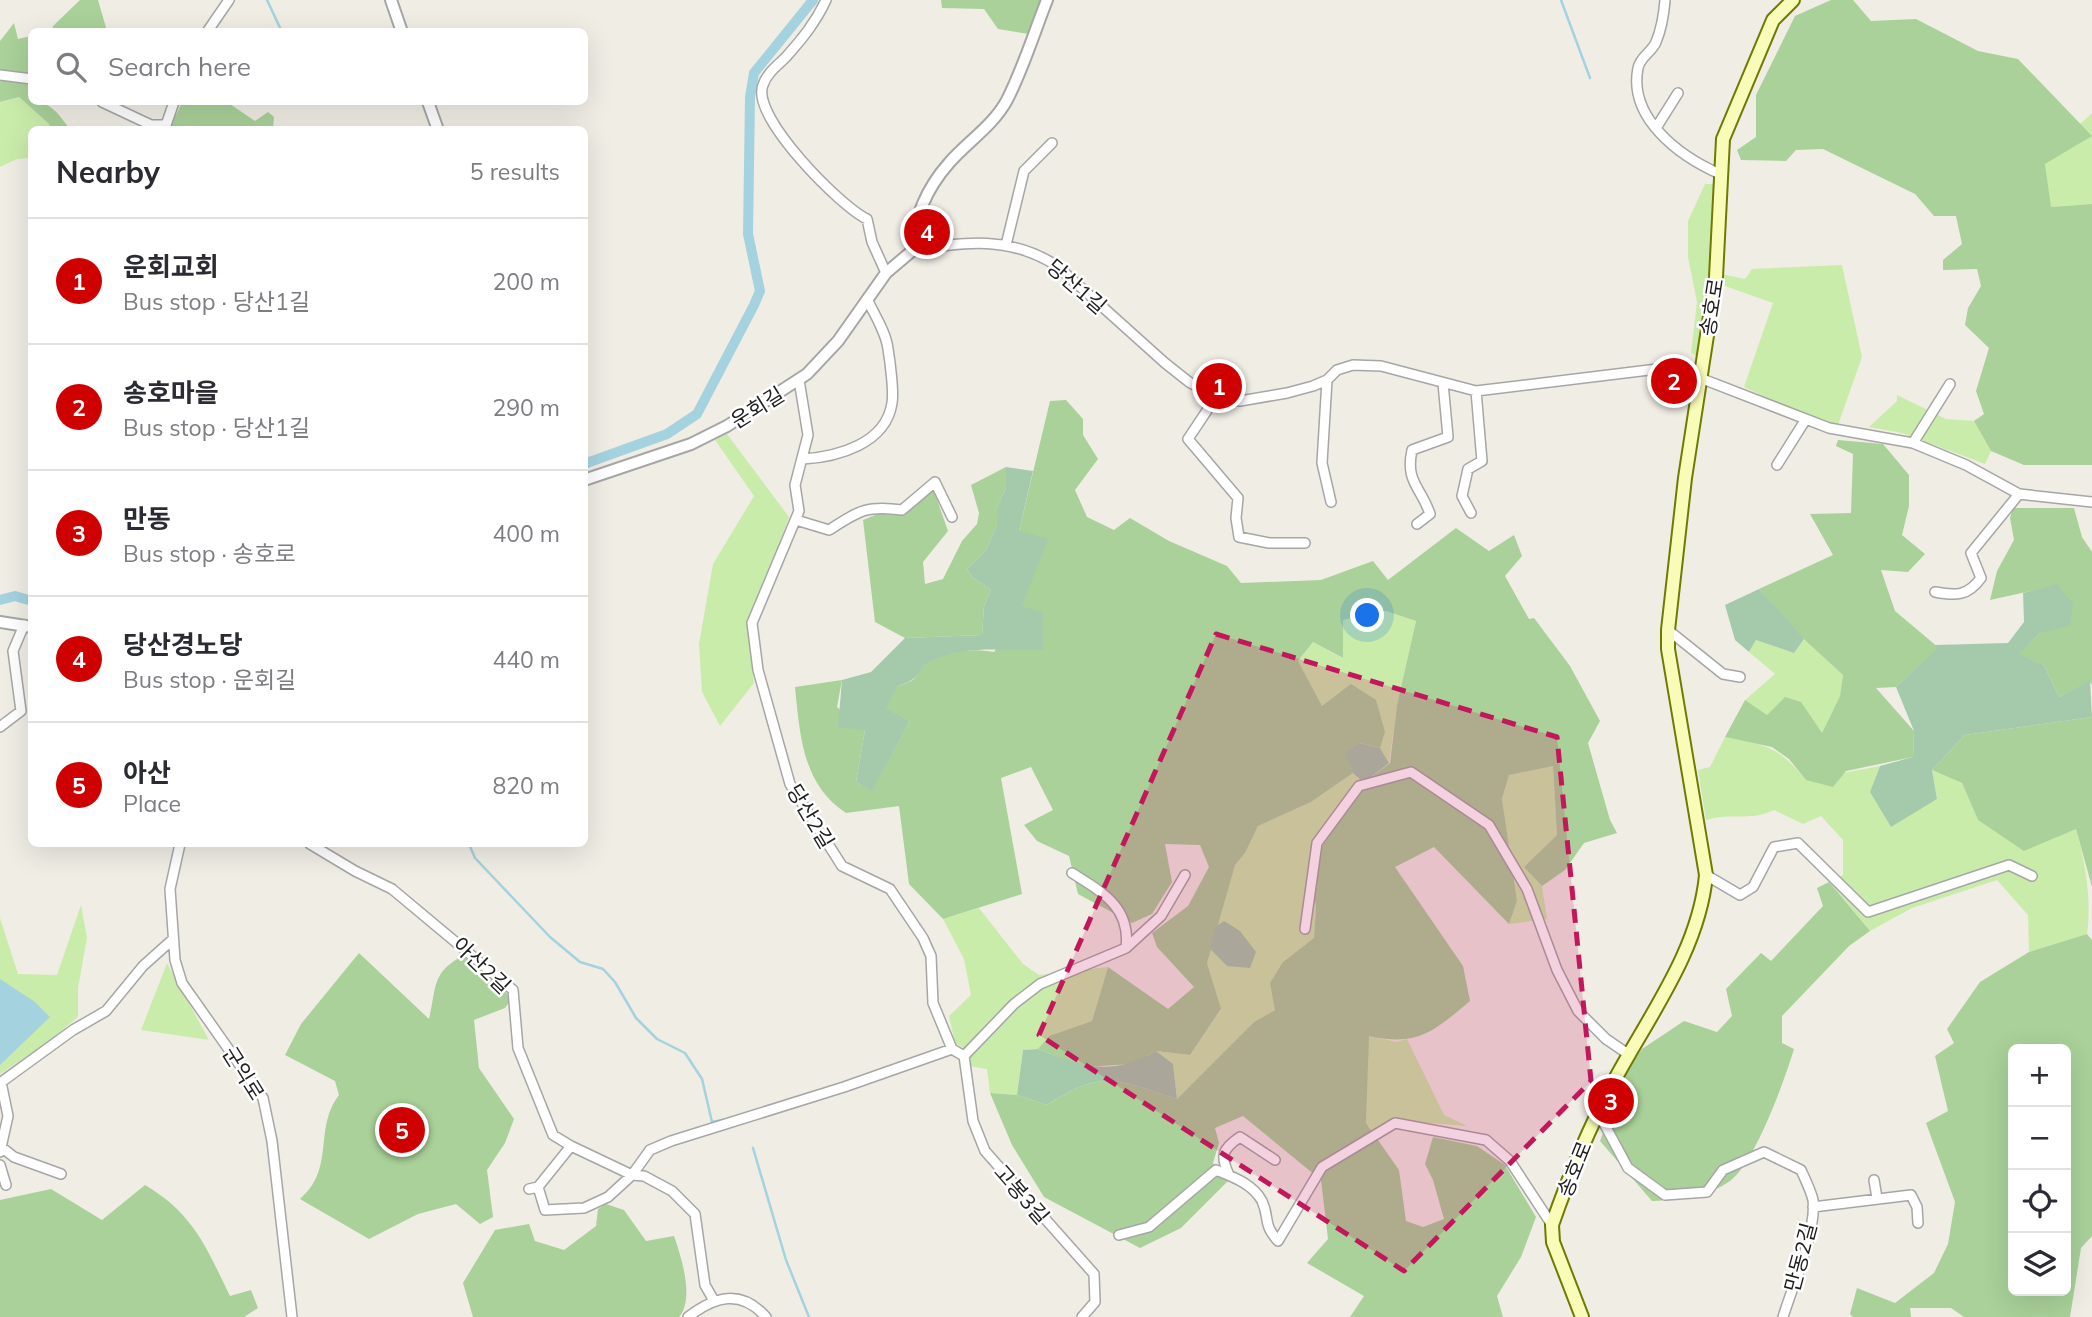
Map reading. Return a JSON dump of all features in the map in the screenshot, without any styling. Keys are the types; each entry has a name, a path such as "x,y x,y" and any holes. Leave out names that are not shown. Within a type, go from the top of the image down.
{"main road":[{"name":"송호로","path":"1582,1317 1553,1242 1552,1225 1598,1112 1689,944 1703,902 1706,875 1668,649 1668,630 1685,478 1717,265 1723,139 1749,71 1776,14 1793,0"}],"street":[{"path":"210,28 229,0"},
{"path":"391,0 401,28"},
{"path":"826,0 802,39 767,75 761,89 763,103 773,122 821,184 838,196 851,211 867,219 872,242 886,273"},
{"path":"912,251 914,228 924,199 949,163 993,120 1007,101 1047,0"},
{"path":"1665,0 1656,44 1638,66 1636,95 1647,121 1697,164 1720,174"},
{"path":"0,75 28,78"},
{"path":"1656,128 1678,93"},
{"path":"108,105 148,126"},
{"path":"158,126 166,125 173,105"},
{"path":"429,105 437,126"},
{"path":"1006,245 1024,171 1052,143"},
{"name":"당산1길","path":"912,251 972,243 1028,249 1057,266 1173,369 1216,397 1240,401 1264,398 1327,380 1337,370 1353,365 1381,366 1476,391 1682,366 1700,378 1829,428 1913,443 1966,465 2019,494"},
{"name":"운회길","path":"588,479 691,444 727,426 799,380 824,358 886,273 912,251"},
{"path":"803,459 835,455 873,437 893,402 888,347 867,299"},
{"name":"당산2길","path":"799,380 808,435 795,485 799,511 752,623 758,670 790,784 842,866 890,889 923,938 931,956 933,1003 952,1049"},
{"path":"1327,380 1322,463 1331,502"},
{"path":"1417,524 1430,514 1412,481 1409,466 1412,450 1448,437 1443,383"},
{"path":"1913,443 1950,384"},
{"path":"1471,513 1462,496 1468,469 1482,461 1476,391"},
{"path":"1216,397 1188,439 1238,498 1236,518 1239,537 1269,543 1304,544"},
{"path":"1777,465 1806,419"},
{"path":"796,520 829,530 863,509 875,506 902,510 935,482 952,517"},
{"path":"1935,592 1953,596 1973,589 1981,578 1971,553 1986,531 2019,494 2092,502"},
{"path":"0,622 28,626 13,652 21,711 0,727"},
{"path":"1668,630 1723,674 1740,677"},
{"path":"1305,929 1317,843 1359,786 1411,772 1489,825 1527,889 1557,970 1578,1011 1606,1039 1629,1054"},
{"path":"1706,875 1740,895 1753,887 1774,847 1798,843 1868,912 2009,865 2032,876"},
{"name":"군익로","path":"179,847 170,889 172,940 182,983 263,1098 272,1140 292,1317"},
{"name":"아산2길","path":"315,847 392,889 513,990 518,1048 553,1135 632,1175 645,1176 671,1191 695,1214 705,1285 713,1299"},
{"path":"1072,873 1111,898 1128,931 1126,948"},
{"path":"571,1146 533,1188 545,1210 560,1212 584,1208 608,1197 632,1175 650,1150 671,1141 844,1087 952,1049 964,1056 1014,1003 1040,984 1126,948 1161,916 1185,875"},
{"path":"0,1152 8,1115 0,1082 73,1030 106,1011 143,967 172,940"},
{"name":"고봉3길","path":"964,1056 973,1121 985,1151 1094,1274 1095,1302 1082,1317"},
{"name":"만동2길","path":"1598,1112 1628,1168 1665,1195 1707,1192 1723,1170 1764,1152 1801,1170 1813,1199 1813,1207 1808,1239 1783,1317"},
{"path":"1119,1235 1149,1227 1216,1170 1243,1181 1262,1200 1267,1228 1278,1241 1322,1167 1395,1123 1486,1140 1510,1161 1552,1225"},
{"path":"1229,1175 1222,1159 1224,1150 1240,1137 1275,1160"},
{"path":"0,1146 14,1157 61,1174"},
{"path":"0,1166 6,1185"},
{"path":"1874,1180 1877,1198"},
{"path":"1813,1207 1911,1195 1917,1207 1918,1223"},
{"path":"688,1317 713,1299 747,1301 766,1317"}],"highlighted area":[{"path":"1216,634 1557,737 1591,1081 1404,1271 1039,1035"}],"green space":[{"path":"80,0 98,0 106,28 53,28"},
{"path":"941,0 1042,0 1029,34 998,29 984,9 942,8"},
{"path":"1831,0 1853,0 1871,21 1916,19 1978,51 2018,59 2092,136 2045,164 2051,207 2092,204 2092,465 2024,465 1991,451 1974,421 1984,414 1976,391 1989,348 1965,325 1968,308 1981,286 1977,269 1943,270 1943,260 1962,244 1956,216 1934,216 1915,194 1823,149 1796,150 1786,161 1741,160 1737,150 1756,137 1756,95 1795,16"},
{"path":"14,23 18,39 28,37 28,105 47,105 68,126 50,126 19,97 0,102 0,41"},
{"path":"19,97 50,126 28,126 28,158 17,159 0,167 0,102"},
{"path":"181,105 231,105 255,121 268,112 274,117 273,126 167,126"},
{"path":"2092,113 2092,204 2050,207 2045,164 2091,136 2080,124"},
{"path":"1705,184 1714,184 1711,258 1698,357 1691,353 1697,302 1688,257 1688,221"},
{"path":"1842,265 1862,357 1838,425 1819,422 1744,387 1773,303 1725,286 1721,274 1745,279 1752,269"},
{"path":"1897,395 1946,419 1974,421 1991,451 1985,464 1902,433 1869,427 1897,401"},
{"path":"1066,400 1083,419 1083,435 1098,459 1075,490 1087,517 1114,530 1130,518 1169,541 1227,566 1241,583 1321,580 1373,561 1388,580 1456,528 1489,551 1514,535 1522,556 1505,576 1529,619 1534,618 1570,666 1600,721 1588,743 1610,820 1617,833 1584,843 1565,870 1542,886 1524,867 1557,835 1553,766 1509,775 1502,799 1517,901 1509,924 1434,847 1395,867 1463,966 1470,1001 1446,1021 1413,1038 1386,1039 1369,1036 1366,1123 1399,1170 1406,1221 1423,1227 1444,1219 1433,1180 1425,1164 1433,1137 1477,1146 1505,1165 1536,1217 1521,1257 1497,1296 1503,1317 1350,1317 1364,1296 1307,1263 1328,1239 1321,1180 1243,1116 1215,1128 1219,1143 1213,1163 1229,1180 1181,1228 1140,1248 1044,1197 1012,1145 990,1093 1017,1095 1047,1105 1082,1086 1110,1081 1177,1099 1254,1022 1275,1010 1270,983 1283,962 1314,938 1316,907 1310,873 1346,797 1390,763 1397,705 1416,621 1386,611 1343,620 1343,658 1313,642 1298,661 1322,706 1351,684 1376,700 1385,732 1380,748 1359,743 1347,752 1353,773 1311,802 1258,826 1245,853 1235,865 1207,963 1221,1009 1190,1055 1156,1051 1132,1064 1084,1067 1038,1049 1049,1036 1092,1021 1108,967 1168,1009 1194,987 1157,947 1152,933 1188,906 1209,867 1200,845 1165,844 1172,882 1152,914 1132,923 1078,894 1069,856 1037,841 1024,825 1053,810 1031,767 1001,778 1022,894 943,919 909,884 899,806 846,813 831,801 812,773 802,740 795,687 842,680 837,707 865,730 856,782 872,790 910,721 885,708 898,686 914,679 923,666 942,655 969,650 994,652 1022,607 1019,531 1050,401"},
{"path":"727,434 789,517 748,630 754,683 720,726 702,692 699,644 713,564 754,496 715,440"},
{"path":"1838,440 1883,444 1909,475 1909,506 1902,535 1925,554 1908,572 1881,570 1895,611 1939,648 1896,687 1876,688 1914,731 1913,757 1846,771 1833,787 1806,780 1789,759 1772,747 1725,737 1745,700 1767,715 1785,697 1801,702 1822,733 1840,696 1843,675 1795,631 1759,589 1833,555 1810,514 1851,513 1853,454 1836,446"},
{"path":"1006,467 1006,488 997,507 997,525 986,550 967,569 972,577 991,590 984,606 982,635 905,638 875,622 863,520 934,491 948,531 923,562 925,584 943,579 962,541 977,524 979,513 971,485"},
{"path":"1006,467 1033,471 1019,531 1048,539 1022,606 1043,613 1043,650 957,652 931,661 916,677 898,686 886,708 910,721 872,791 856,782 865,730 838,727 842,680 871,672 905,638 982,635 984,606 991,590 972,577 967,569 986,550 997,525 997,507 1006,488"},
{"path":"2013,508 2074,508 2082,537 2092,552 2092,685 2089,681 2059,697 2044,665 2018,654 2040,633 2057,585 1990,600 1997,571 2014,540 2010,518"},
{"path":"2057,584 2073,604 2070,626 2040,633 2019,654 2044,665 2059,697 2090,680 2092,717 1965,735 1932,770 1937,799 1891,827 1870,792 1880,766 1913,757 1914,731 1896,687 1938,648 1935,645 2008,643 2024,622 2023,593"},
{"path":"1759,589 1804,639 1794,653 1756,640 1749,652 1735,640 1725,605"},
{"path":"1386,611 1416,621 1397,705 1389,763 1380,748 1385,732 1322,706 1298,661 1313,642 1342,658 1343,620"},
{"path":"1804,639 1843,675 1840,696 1822,733 1767,716 1745,700 1775,674 1749,652 1756,640 1794,653"},
{"path":"2092,717 2092,887 2076,829 2024,851 1978,820 1962,783 1932,770 1965,735"},
{"path":"1725,737 1779,753 1806,780 1880,766 1870,792 1917,809 1937,799 1932,770 1962,783 1978,820 2076,828 2087,881 2087,934 2029,952 2028,915 1997,880 1912,908 1870,931 1829,882 1843,875 1843,840 1821,816 1803,824 1774,810 1757,816 1706,820 1698,770 1710,767"},
{"path":"1359,743 1380,748 1389,763 1364,783 1353,773 1346,752"},
{"path":"1553,766 1557,835 1524,867 1542,886 1547,919 1509,924 1517,901 1502,800 1509,775"},
{"path":"1353,773 1364,783 1310,873 1316,907 1314,938 1283,962 1275,1010 1254,1022 1177,1099 1173,1064 1156,1051 1190,1055 1221,1010 1207,963 1210,949 1227,966 1224,921 1215,927 1235,865 1245,853 1258,826 1311,802"},
{"path":"1829,882 1870,931 1849,946 1782,1016 1782,1043 1794,1049 1759,1139 1740,1171 1730,1181 1702,1194 1652,1201 1600,1141 1627,1071 1642,1049 1684,1021 1717,1032 1732,1016 1726,989 1761,953 1771,961 1823,906 1817,888"},
{"path":"81,905 87,938 78,988 78,1017 49,1041 0,1074 0,918 18,974 57,975"},
{"path":"979,908 1023,964 1039,975 1108,967 1092,1021 1049,1036 1038,1049 1023,1050 1017,1095 990,1093 987,1069 969,1066 962,1047 955,1043 949,1016 971,995 964,959 943,919"},
{"path":"1224,921 1240,931 1256,952 1250,968 1227,966 1210,949 1215,927"},
{"path":"2087,934 2092,940 2092,1236 2081,1248 2070,1317 1964,1317 1951,1308 1910,1308 1911,1317 1853,1317 1850,1314 1857,1288 1895,1303 1934,1273 1948,1244 1955,1202 1926,1123 1948,1111 1935,1056 1954,1043 1947,1029 1980,982 2029,952"},
{"path":"359,953 429,1019 437,981 447,967 466,954 502,983 510,1001 505,1008 474,1020 479,1068 514,1119 505,1143 487,1170 493,1217 480,1224 456,1204 418,1214 369,1239 300,1199 318,1174 327,1121 339,1095 335,1081 285,1055 301,1024"},
{"path":"167,963 209,1040 141,1030"},
{"path":"1368,1035 1396,1042 1407,1039 1444,1115 1467,1126 1390,1120 1372,1131 1366,1123"},
{"path":"1038,1049 1069,1061 1111,1067 1140,1059 1156,1051 1173,1064 1177,1099 1110,1081 1082,1086 1047,1105 1017,1095 1023,1050"},
{"path":"145,1185 176,1208 197,1233 230,1296 251,1290 258,1308 244,1317 0,1317 0,1200 51,1189 102,1220"},
{"path":"606,1204 624,1210 646,1241 674,1236 683,1266 686,1289 684,1309 679,1317 473,1317 463,1283 495,1230 529,1224 535,1241 564,1250 596,1226 598,1209"}],"water":[{"path":"0,979 35,1002 50,1017 0,1065"}],"waterway":[{"path":"267,0 280,28"},
{"path":"588,463 667,434 697,414 754,305 760,291 748,234 750,97 754,73 813,0"},
{"path":"1561,0 1590,78"},
{"path":"0,600 15,596 28,600"},
{"path":"470,847 475,858 550,937 580,962 603,969 615,982 636,1018 657,1039 685,1053 702,1079 712,1122 732,1118"},
{"path":"753,1148 786,1260 809,1317"}],"place":[{"name":"당산경노당","path":"927,232"},
{"name":"송호마을","path":"1674,381"},
{"name":"운회교회","path":"1219,386"},
{"name":"만동","path":"1611,1101"},
{"name":"아산","path":"402,1130"}]}
